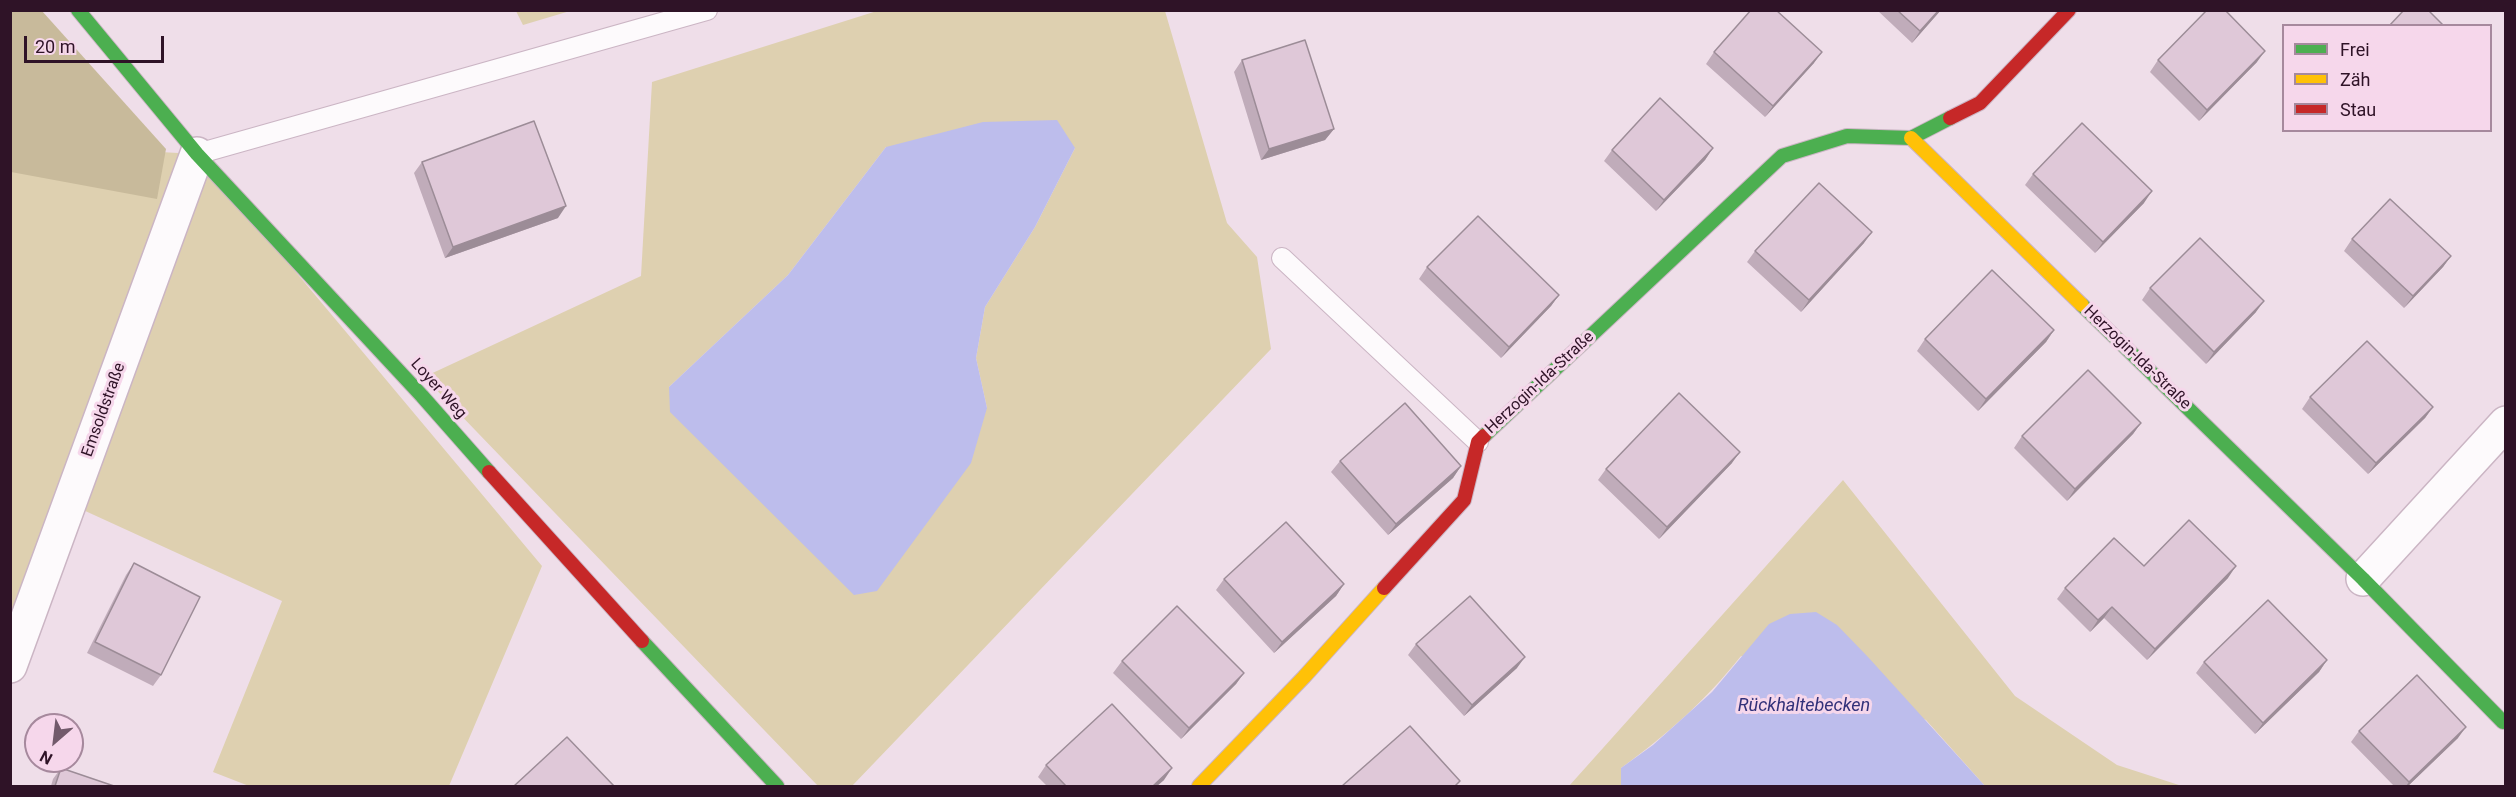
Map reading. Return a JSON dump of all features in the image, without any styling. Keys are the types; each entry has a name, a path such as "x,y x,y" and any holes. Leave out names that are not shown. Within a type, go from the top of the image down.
{"street":[{"name":"Loyer Weg","path":"78,10 197,154 422,396 541,532 777,786"},
{"name":"Herzogin-Ida-Straße","path":"1199,786 1304,677 1464,500 1478,442 1782,156 1847,136 1911,138 1980,103 2069,10"},
{"name":"Herzogin-Ida-Straße","path":"1911,138 2362,579 2503,722"},
{"name":"Emsoldstraße","path":"10,666 197,154"},
{"path":"2362,579 2505,423"}],"lane":[{"path":"197,154 707,10"},
{"path":"1282,258 1478,442"}],"shaded area":[{"path":"880,10 1165,11 1227,223 1257,257 1271,349 852,786 818,786 424,377 641,276 652,82","holes":["886,147 1075,148 1035,227 985,307 976,358 987,408 669,387 788,275"]},
{"path":"10,11 42,11 166,149 157,199 11,172"},
{"path":"516,11 570,11 523,25"},
{"path":"11,144 197,154 542,566 449,786 249,786 213,772 282,601 70,504 11,666"},
{"path":"1843,480 2015,696 2117,765 2182,786 1985,786 1926,720 1741,656 1714,688 1685,716 1621,768 1621,786 1569,786"}],"water":[{"path":"1057,120 1075,148 1035,227 985,307 976,358 987,408 971,463 877,591 854,595 670,412 669,387 788,275 886,147 983,122"},
{"name":"Rückhaltebecken","path":"1816,612 1837,625 1985,786 1621,786 1621,768 1653,745 1712,692 1769,624 1790,614"}],"building":[{"path":"1751,10 1776,10 1822,52 1773,106 1714,52"},
{"path":"1897,10 1939,10 1920,31"},
{"path":"2207,10 2225,10 2265,51 2207,110 2158,60"},
{"path":"2404,10 2428,10 2442,24 2391,24"},
{"path":"1305,40 1334,129 1269,149 1242,60"},
{"path":"1660,98 1713,148 1664,200 1612,150"},
{"path":"534,121 566,206 453,247 422,162"},
{"path":"2082,123 2152,191 2103,242 2033,174"},
{"path":"1819,183 1872,232 1809,300 1755,251"},
{"path":"2390,199 2451,256 2413,296 2352,239"},
{"path":"1478,216 1559,295 1509,347 1427,267"},
{"path":"2200,238 2264,301 2214,352 2150,288"},
{"path":"1992,270 2054,330 1986,399 1925,339"},
{"path":"2367,341 2433,407 2376,463 2310,397"},
{"path":"2088,370 2141,423 2075,489 2022,436"},
{"path":"1679,393 1740,452 1667,527 1606,469"},
{"path":"1405,403 1461,466 1396,524 1340,461"},
{"path":"2189,520 2236,566 2155,649 2112,607 2098,620 2065,588 2114,538 2144,566"},
{"path":"1286,522 1344,584 1282,642 1224,579"},
{"path":"134,563 200,597 161,675 95,642"},
{"path":"1470,596 1525,657 1472,705 1416,644"},
{"path":"2268,600 2327,660 2263,723 2204,662"},
{"path":"1177,606 1244,673 1189,728 1122,661"},
{"path":"2417,675 2466,727 2409,782 2359,731"},
{"path":"1112,704 1172,768 1153,786 1066,786 1046,765"},
{"path":"1410,726 1460,781 1455,786 1342,786"},
{"path":"567,737 614,786 514,786"},
{"path":"59,773 76,773 114,786 55,786"}],"traffic: fast":[{"path":"78,10 197,154 422,396 489,472"},
{"path":"1484,436 1782,156 1847,136 1911,138 1950,118"},
{"path":"2082,305 2363,579 2503,722"},
{"path":"642,641 777,786"}],"traffic: slow":[{"path":"1911,138 2082,305"},
{"path":"1199,786 1304,677 1384,588"}],"traffic: jam":[{"path":"1950,118 1980,103 2069,10"},
{"path":"1384,588 1464,500 1478,442 1484,436"},
{"path":"489,472 642,641"}]}
